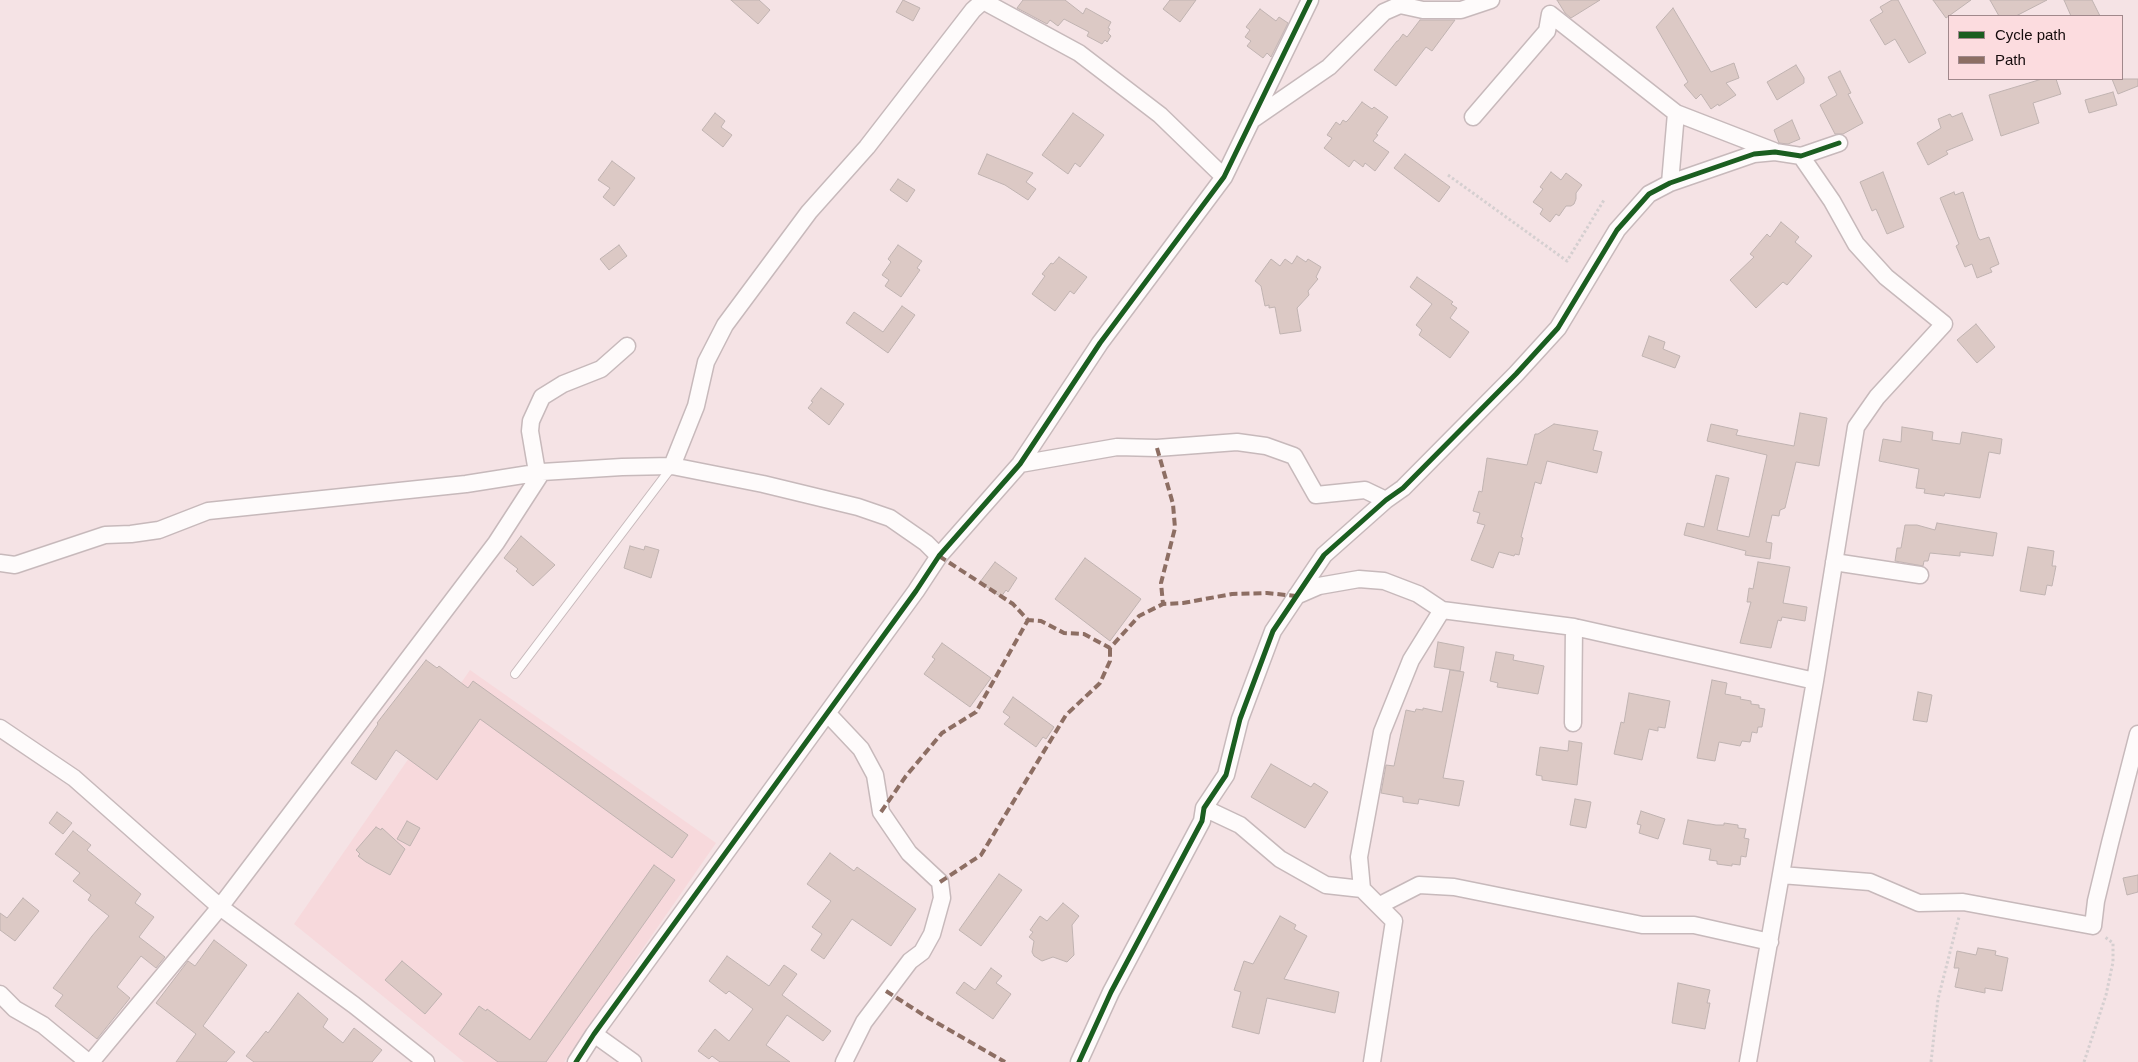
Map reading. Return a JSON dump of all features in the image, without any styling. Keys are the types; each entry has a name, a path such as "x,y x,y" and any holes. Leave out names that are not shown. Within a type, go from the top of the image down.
{"street":[{"path":"672,466 696,406 706,362 725,325 810,212 867,147 973,10 983,0 1079,53 1160,115 1224,177"},
{"path":"576,1062 594,1034 828,714 939,556 1020,464 1100,343 1224,177 1310,0"},
{"path":"1250,121 1328,67 1384,12 1400,5 1423,10 1461,10 1492,0"},
{"path":"1473,117 1547,30 1550,14 1676,113 1775,152 1801,156 1839,143"},
{"path":"1670,183 1676,113"},
{"path":"1080,1062 1111,992 1202,821 1204,808 1226,775 1240,719 1273,630 1324,555 1386,500 1403,488 1516,374 1558,328 1617,230 1649,194 1670,183 1754,154 1775,152"},
{"path":"1748,1062 1815,682 1856,427 1877,398 1944,324 1886,277 1856,244 1832,201 1801,156"},
{"path":"542,472 537,472 530,431 531,421 542,397 563,384 601,369 627,346"},
{"path":"1020,464 1117,447 1157,448 1237,442 1266,446 1294,456 1316,495 1365,490 1386,500"},
{"path":"0,564 15,565 104,534 131,534 159,530 208,512 466,484 542,472 672,466 763,484 858,506 890,518 926,543 939,556"},
{"path":"0,994 15,1009 43,1025 89,1062 220,907 496,543 542,472"},
{"path":"1834,562 1920,575"},
{"path":"1296,596 1320,586 1359,579 1384,581 1418,594 1442,610 1574,627 1815,682"},
{"path":"1362,889 1359,857 1382,732 1411,660 1442,610"},
{"path":"1573,723 1574,627"},
{"path":"828,714 861,749 875,775 881,812 909,853 940,882 942,898 932,934 922,952 910,962 864,1022 844,1062"},
{"path":"0,728 74,778 220,907 354,1005 426,1062"},
{"path":"1782,875 1870,882 1919,903 1963,902 2093,926 2105,863 2138,734"},
{"path":"1204,808 1240,825 1280,859 1326,885 1362,889 1394,921 1372,1062"},
{"path":"1380,906 1419,885 1454,887 1642,925 1694,925 1770,942"},
{"path":"594,1034 633,1062"}],"lane":[{"path":"515,674 672,466"}],"path":[{"path":"1448,175 1567,261 1604,200"},
{"path":"1930,1062 1938,999 1963,902"},
{"path":"2084,1062 2106,995 2113,962 2113,943 2093,926"}],"shaded area":[{"path":"470,670 716,843 564,1062 464,1062 294,924"}],"building":[{"path":"731,0 759,0 770,10 758,24"},
{"path":"903,0 920,8 913,21 896,12"},
{"path":"1023,0 1065,0 1083,14 1086,8 1111,22 1108,33 1111,36 1107,42 1105,40 1102,44 1087,36 1089,32 1064,19 1058,26 1050,20 1047,24 1017,8"},
{"path":"1170,0 1196,0 1180,22 1163,9"},
{"path":"1557,0 1600,0 1571,18 1565,13"},
{"path":"1892,0 1898,0 1926,53 1909,63 1895,39 1885,45 1870,20 1883,12 1880,7"},
{"path":"1933,0 1971,0 1948,15 1946,18"},
{"path":"1990,0 2047,0 2018,15 1998,15"},
{"path":"2064,0 2092,0 2100,15 2071,15"},
{"path":"1673,8 1711,72 1734,63 1739,78 1726,83 1736,95 1719,106 1718,104 1711,109 1701,94 1696,99 1684,85 1688,82 1656,27"},
{"path":"1260,9 1276,21 1279,17 1288,23 1271,57 1267,53 1263,58 1247,46 1251,41 1245,37 1250,30 1246,27"},
{"path":"1420,20 1455,20 1432,51 1426,47 1396,86 1374,70 1403,34 1407,37"},
{"path":"1796,65 1804,78 1804,83 1777,100 1767,82"},
{"path":"1840,71 1851,93 1848,94 1863,123 1843,134 1835,134 1820,105 1837,95 1828,77"},
{"path":"2138,79 2138,86 2118,94 2112,80"},
{"path":"2039,80 2056,80 2061,94 2033,103 2039,123 2001,136 1989,95"},
{"path":"2113,92 2117,105 2089,113 2085,100"},
{"path":"1362,102 1372,109 1374,107 1388,117 1373,141 1389,152 1375,171 1365,163 1363,167 1354,160 1349,167 1324,148 1332,138 1327,135 1336,122 1340,125 1343,120 1346,122"},
{"path":"715,113 725,121 721,127 732,135 723,147 702,130"},
{"path":"1073,113 1104,135 1080,167 1075,163 1068,174 1042,155"},
{"path":"1962,113 1973,140 1946,151 1948,154 1928,165 1917,143 1941,128 1938,119 1950,114 1952,117"},
{"path":"1792,120 1800,139 1788,144 1779,143 1774,130"},
{"path":"987,154 1033,173 1026,182 1036,189 1028,200 1005,185 978,174"},
{"path":"1405,154 1450,187 1439,202 1394,168"},
{"path":"612,161 635,178 614,206 603,197 610,188 598,180"},
{"path":"1551,172 1561,180 1566,173 1582,185 1576,193 1574,204 1566,206 1559,216 1556,214 1550,222 1540,214 1543,209 1533,202 1543,189 1540,187"},
{"path":"1883,172 1904,227 1887,234 1876,209 1872,211 1860,182"},
{"path":"898,179 915,190 907,202 890,190"},
{"path":"1954,192 1955,195 1963,192 1978,237 1980,240 1989,237 1999,264 1990,268 1992,272 1977,278 1972,264 1965,267 1956,246 1959,244 1940,198"},
{"path":"1781,222 1799,237 1795,242 1812,256 1787,285 1783,282 1756,308 1730,280 1754,257 1750,254 1767,234 1770,237"},
{"path":"619,245 627,256 609,270 600,259"},
{"path":"898,245 922,261 917,268 920,270 901,297 885,286 889,280 882,275 891,262 888,259"},
{"path":"1297,256 1306,262 1308,259 1321,267 1316,277 1318,279 1308,291 1309,295 1297,308 1301,331 1280,334 1275,307 1269,308 1269,305 1265,306 1261,286 1255,281 1271,259 1280,266 1285,259 1292,264"},
{"path":"1059,257 1087,277 1074,294 1070,291 1055,311 1032,294 1045,276 1042,274"},
{"path":"1417,277 1453,302 1451,304 1457,308 1450,318 1469,332 1450,358 1419,335 1422,330 1416,325 1432,304 1410,287"},
{"path":"902,306 915,315 888,353 846,323 854,312 883,332"},
{"path":"1976,324 1995,347 1977,363 1957,340"},
{"path":"1649,336 1665,342 1663,349 1680,356 1675,368 1642,356"},
{"path":"821,388 844,404 829,425 808,408"},
{"path":"1800,413 1827,418 1819,466 1796,462 1785,508 1780,510 1779,516 1772,515 1766,542 1772,543 1770,559 1745,555 1746,551 1684,535 1687,523 1704,527 1716,475 1729,478 1717,530 1749,537 1767,455 1707,441 1711,424 1738,430 1736,435 1794,446"},
{"path":"1554,424 1598,431 1593,450 1602,452 1597,473 1547,461 1541,484 1535,482 1521,537 1523,538 1519,555 1515,554 1514,556 1499,552 1493,568 1471,560 1485,525 1477,523 1480,513 1473,511 1479,491 1482,492 1487,458 1527,465 1535,434"},
{"path":"1902,427 1933,432 1932,440 1960,444 1962,432 2002,439 2000,454 1989,452 1980,498 1945,493 1944,496 1924,493 1925,489 1916,488 1919,469 1879,461 1883,439 1901,442"},
{"path":"1937,523 1997,533 1993,556 1960,552 1960,556 1930,553 1928,561 1924,561 1923,566 1895,561 1897,548 1901,548 1905,525 1917,525 1935,530"},
{"path":"521,536 555,565 533,586 516,571 518,569 504,558"},
{"path":"630,546 644,550 645,546 659,550 651,578 624,568"},
{"path":"2028,547 2054,551 2052,566 2056,566 2052,586 2047,585 2045,595 2020,591"},
{"path":"1085,558 1141,599 1110,641 1055,599"},
{"path":"995,562 1017,578 1008,592 1006,590 1001,597 980,582"},
{"path":"1758,562 1790,567 1783,603 1807,607 1805,621 1782,617 1781,621 1778,620 1771,648 1740,643 1751,602 1747,602 1749,588 1753,589"},
{"path":"1438,642 1464,647 1460,671 1434,667"},
{"path":"942,643 991,678 970,707 924,674 935,659 932,657"},
{"path":"1496,652 1514,655 1513,660 1544,666 1538,694 1497,687 1498,683 1490,681"},
{"path":"426,660 437,668 439,666 468,688 473,681 688,835 672,858 480,719 437,780 396,750 376,780 351,763 377,723"},
{"path":"1450,670 1464,672 1443,778 1464,781 1459,806 1419,799 1418,804 1403,802 1403,797 1381,793 1386,765 1394,766 1406,710 1415,712 1416,709 1423,710 1423,708 1442,712"},
{"path":"1712,680 1727,683 1725,694 1741,697 1740,699 1751,701 1751,704 1759,705 1759,708 1765,709 1762,727 1758,727 1757,733 1752,732 1750,742 1742,741 1740,746 1719,742 1715,761 1697,758"},
{"path":"1918,692 1932,695 1927,722 1913,720"},
{"path":"1629,693 1670,701 1665,728 1658,727 1658,731 1649,729 1642,760 1614,754 1621,722 1624,723"},
{"path":"1013,697 1054,727 1046,739 1043,737 1036,747 1004,724 1010,717 1003,712"},
{"path":"1569,741 1582,743 1577,785 1542,780 1542,776 1536,775 1540,747 1568,751"},
{"path":"1271,764 1311,787 1314,783 1328,792 1305,828 1251,797"},
{"path":"1575,799 1591,802 1586,828 1570,825"},
{"path":"1641,811 1665,819 1658,839 1639,833 1641,825 1637,824"},
{"path":"57,812 72,823 63,834 49,823"},
{"path":"1688,820 1716,825 1724,825 1724,823 1738,825 1738,828 1746,829 1744,838 1749,839 1746,857 1741,856 1740,865 1717,864 1717,861 1709,860 1711,849 1683,844"},
{"path":"407,821 420,828 410,846 397,839"},
{"path":"376,827 381,830 382,828 405,849 390,875 366,862 358,856 360,854 356,850"},
{"path":"73,831 91,845 87,850 141,894 135,903 154,917 139,937 165,957 156,968 141,956 117,987 130,998 97,1039 55,1006 63,995 53,988 109,916 88,900 91,895 73,881 80,873 55,854"},
{"path":"830,853 854,871 857,867 916,909 891,946 852,919 824,959 811,950 822,934 812,927 831,901 807,884"},
{"path":"654,865 675,880 546,1062 498,1062 459,1034 479,1006 486,1011 487,1009 530,1040"},
{"path":"999,874 1022,890 981,946 959,930"},
{"path":"2138,875 2138,892 2127,895 2123,878"},
{"path":"23,898 39,911 15,941 0,930 0,913 7,918"},
{"path":"1063,903 1079,916 1072,925 1074,955 1067,962 1053,957 1042,961 1034,956 1032,952 1034,941 1029,937 1033,932 1030,930 1040,916 1047,921"},
{"path":"1280,916 1296,925 1294,929 1307,936 1284,979 1339,992 1335,1013 1267,998 1259,1034 1232,1027 1241,992 1234,990 1244,961 1253,964"},
{"path":"214,940 247,965 203,1026 235,1052 226,1062 176,1062 196,1034 156,1003 188,961 195,966"},
{"path":"1978,948 1996,951 1995,955 2008,958 2002,991 1985,988 1985,993 1955,987 1959,968 1954,968 1957,951 1976,955"},
{"path":"727,956 769,986 784,965 797,974 782,995 831,1031 823,1041 787,1015 766,1045 790,1062 720,1062 712,1056 709,1059 698,1051 715,1029 729,1041 753,1009 729,991 726,994 709,981"},
{"path":"402,961 442,994 425,1014 385,980"},
{"path":"991,968 1002,976 996,983 1011,994 993,1019 956,993 964,982 975,990"},
{"path":"1678,983 1710,990 1707,1003 1710,1003 1705,1029 1672,1023"},
{"path":"298,993 328,1019 323,1027 343,1043 354,1028 382,1050 372,1062 254,1062 246,1056 266,1031 268,1033"}],"marked path":[{"path":"1157,448 1173,504 1175,528 1161,583 1163,604"},
{"path":"939,556 1013,604 1028,620 1041,621 1064,633 1084,634 1110,648 1139,616 1163,604 1183,603 1232,594 1267,593 1296,596"},
{"path":"881,812 906,776 942,733 976,712 1028,620"},
{"path":"940,882 981,855 1066,715 1100,683 1110,661 1110,648"},
{"path":"886,991 1005,1062"}],"cycle path":[{"path":"576,1062 594,1034 916,591 939,556 1020,464 1100,343 1224,177 1310,0"},
{"path":"1079,1062 1111,992 1202,821 1204,808 1226,775 1240,719 1273,631 1324,555 1386,500 1403,488 1516,374 1558,328 1617,230 1649,194 1670,183 1754,154 1775,152 1801,156 1839,143"}]}
